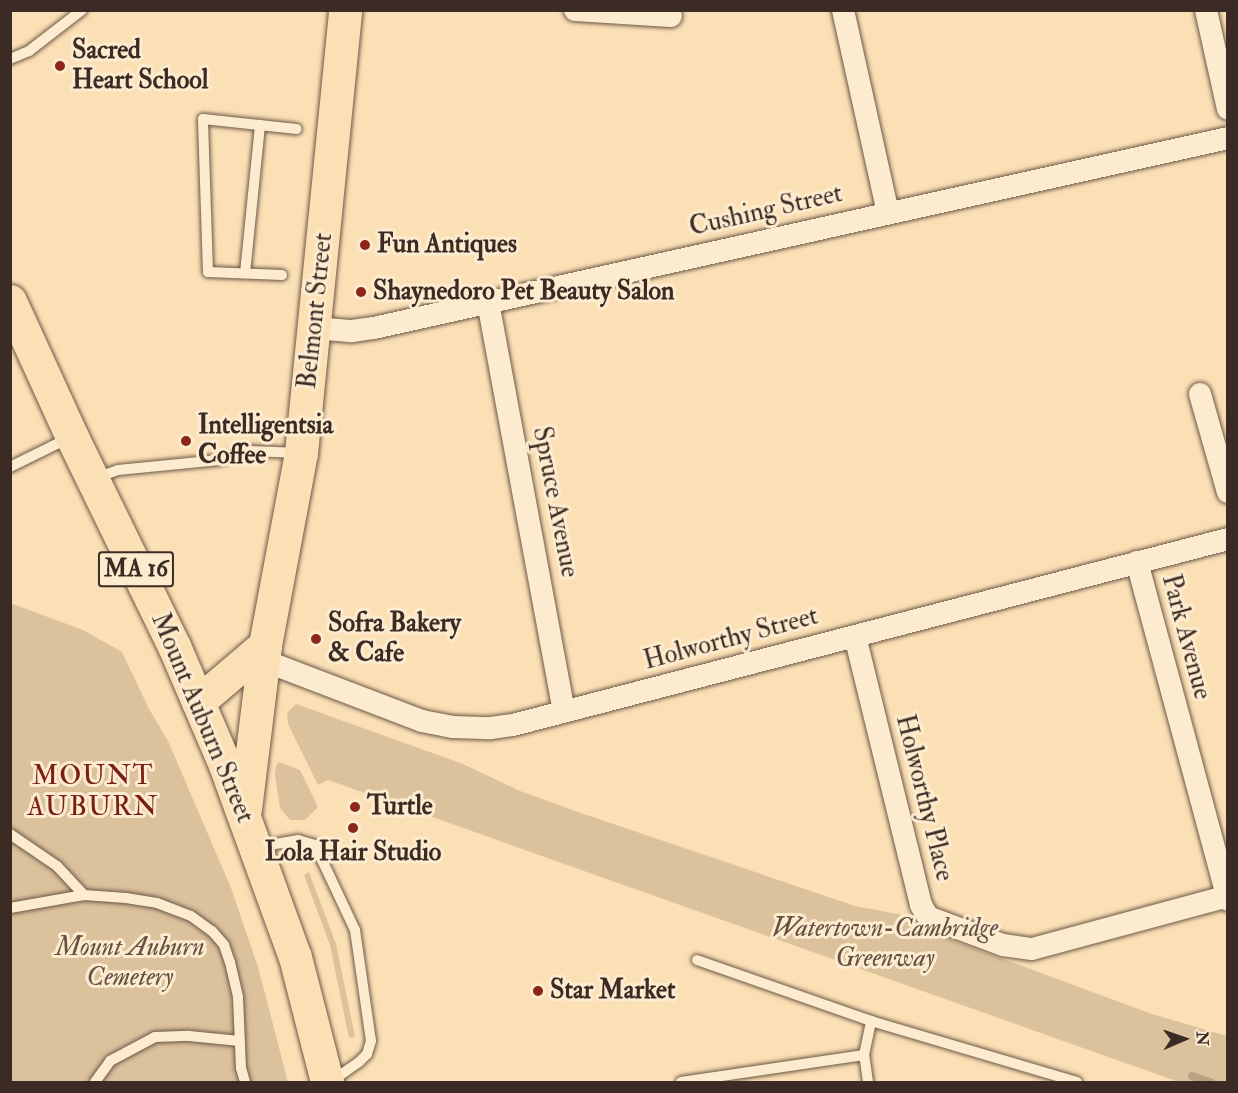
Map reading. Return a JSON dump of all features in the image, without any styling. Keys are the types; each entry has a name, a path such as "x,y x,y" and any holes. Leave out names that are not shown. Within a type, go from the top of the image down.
{"main road":[{"name":"Belmont Street","path":"244,814 260,654 301,453 345,10"},
{"name":"Mount Auburn Street","path":"10,301 198,702 244,814 295,957 328,1083"},
{"path":"198,702 260,654"}],"street":[{"path":"575,10 671,16"},
{"path":"843,10 888,213"},
{"path":"1206,10 1227,110"},
{"name":"Cushing Street","path":"315,328 362,330 1227,138"},
{"name":"Spruce Avenue","path":"488,303 564,711"},
{"path":"1200,394 1227,492"},
{"name":"Holworthy Street","path":"260,654 410,717 443,726 491,728 1227,539"},
{"name":"Park Avenue","path":"1137,562 1226,898"},
{"name":"Holworthy Place","path":"855,636 921,904 928,917 1003,945 1032,949 1226,898"}],"lane":[{"path":"10,59 29,51 82,10"},
{"path":"282,275 208,272 203,119 296,129"},
{"path":"245,273 260,125"},
{"path":"10,468 72,437"},
{"path":"93,479 118,470 220,460 250,451 301,453"},
{"path":"10,834 57,866 84,895"},
{"path":"257,847 298,840 315,845 355,930 371,1041 367,1054 359,1062 328,1083"},
{"path":"10,908 84,895 158,903 190,916 212,931 224,945 238,997 241,1068 245,1083"},
{"path":"697,960 871,1021 1077,1083"},
{"path":"868,1083 864,1055 871,1021"},
{"path":"95,1083 110,1061 155,1037 189,1036 240,1041"},
{"path":"681,1083 726,1079 864,1055"}],"green space":[{"name":"Mount Auburn Cemetery","path":"10,603 83,630 122,652 149,709 168,741 231,888 258,967 288,1082 11,1082"},
{"name":"Watertown-Cambridge Greenway","path":"296,704 463,764 520,791 578,812 855,906 914,917 916,927 1152,1014 1227,1036 1227,1082 1179,1082 328,780 318,785 288,724 287,713"},
{"path":"279,762 300,770 318,807 305,820 290,820 280,808 275,776"},
{"path":"309,872 336,944 355,1037 349,1038 330,945 304,875"}],"waterway":[{"path":"1192,1076 1211,1082"}],"place":[{"name":"Sacred Heart School","path":"60,66"},
{"name":"Fun Antiques","path":"365,245"},
{"name":"Shaynedoro Pet Beauty Salon","path":"361,292"},
{"name":"Intelligentsia Coffee","path":"186,441"},
{"name":"Sofra Bakery & Cafe","path":"316,639"},
{"name":"Turtle","path":"355,807"},
{"name":"Lola Hair Studio","path":"353,828"},
{"name":"Star Market","path":"538,991"}],"district":[{"name":"MOUNT AUBURN","path":"93,790"}]}
